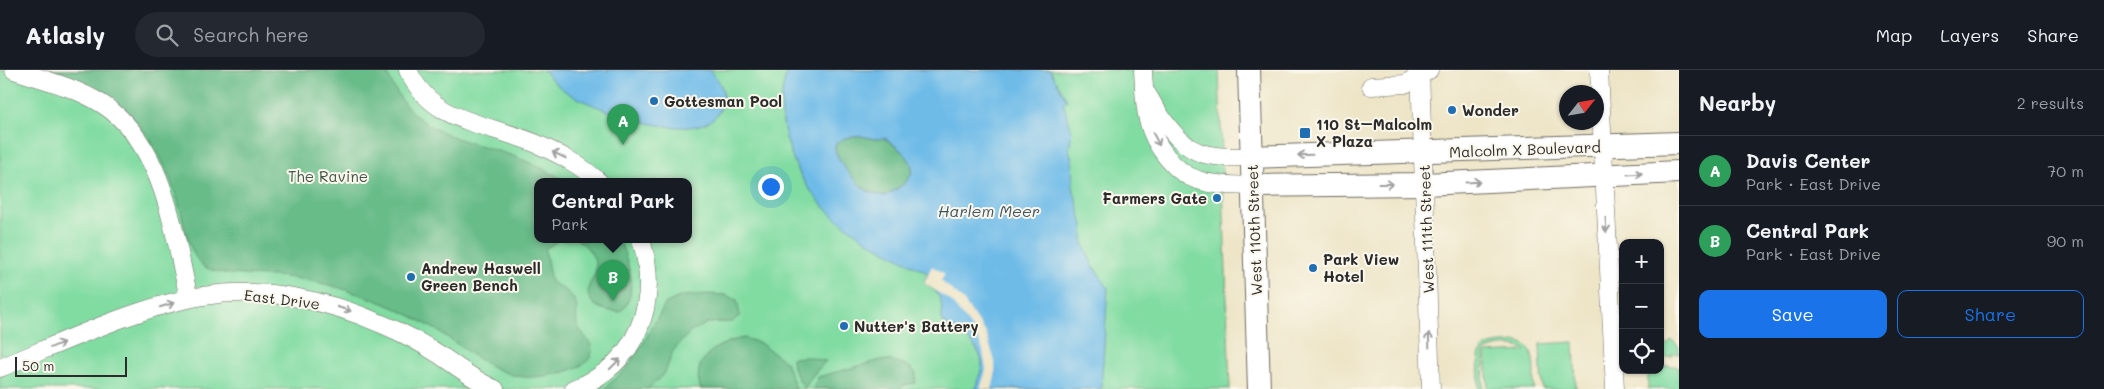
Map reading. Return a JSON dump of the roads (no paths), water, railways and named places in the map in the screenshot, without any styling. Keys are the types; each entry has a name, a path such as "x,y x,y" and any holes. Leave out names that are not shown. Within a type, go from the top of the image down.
{"main road":[{"name":"West 110th Street","path":"1249,70 1260,389"},
{"name":"Malcolm X Boulevard","path":"1251,157 1679,143"},
{"name":"Malcolm X Boulevard","path":"1252,186 1424,184 1679,172"}],"street":[{"path":"14,70 67,87 97,102 111,111 132,133 160,182 188,298"},
{"path":"408,70 429,100 448,114 536,144 573,163 594,178"},
{"path":"1143,70 1148,120 1153,135 1161,149 1178,168 1197,180 1252,186"},
{"path":"1599,70 1615,389"},
{"path":"1371,86 1405,84 1424,72"},
{"name":"West 111th Street","path":"1424,72 1423,152 1431,389"},
{"path":"1146,92 1165,122 1192,148 1215,156 1251,157"},
{"path":"574,389 596,379 615,365 636,334 645,309 649,282 648,266 642,243"},
{"name":"East Drive","path":"0,368 121,320 188,298 222,294 263,293 336,307 359,314 411,338 495,389"}],"water":[{"name":"Gottesman Pool","path":"543,70 710,70 721,86 723,99 713,119 697,126 676,127 653,124 628,118 586,102 564,90"},
{"name":"Harlem Meer","path":"788,70 1050,70 1067,100 1063,103 1072,131 1069,150 1072,159 1073,187 1083,226 1083,243 1092,264 1108,288 1101,389 976,389 982,366 981,358 966,338 945,324 942,316 941,301 938,295 924,283 928,273 861,237 841,222 808,188 796,166 785,132 781,105","holes":["861,136 875,139 885,138 896,146 910,161 912,168 911,174 906,181 885,196 862,187 845,168 836,154 836,143 845,138"]}],"place":[{"name":"Gottesman Pool","path":"654,101"},
{"name":"Wonder","path":"1452,110"},
{"name":"110 St–Malcolm X Plaza","path":"1305,133"},
{"name":"Davis Center","path":"623,145"},
{"name":"Farmers Gate","path":"1217,198"},
{"name":"Park View Hotel","path":"1313,268"},
{"name":"Andrew Haswell Green Bench","path":"411,277"},
{"name":"Central Park","path":"613,301"},
{"name":"Nutter's Battery","path":"844,326"}],"park label":[{"name":"The Ravine","path":"328,176"}]}
